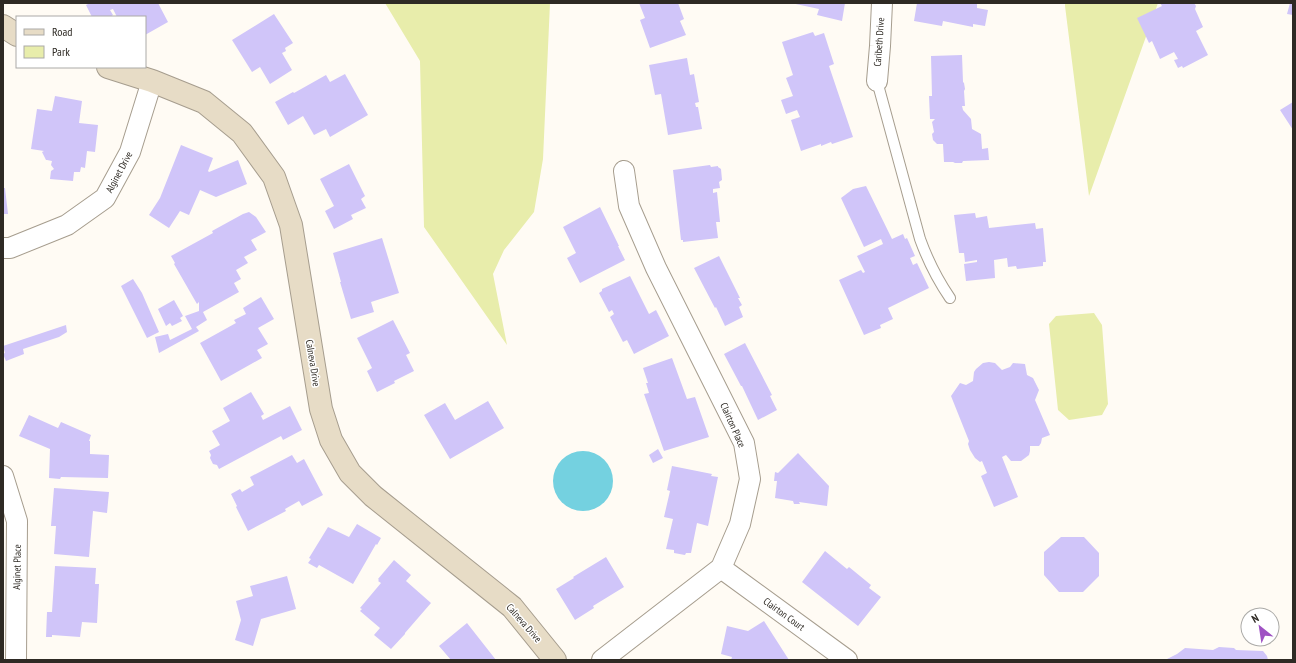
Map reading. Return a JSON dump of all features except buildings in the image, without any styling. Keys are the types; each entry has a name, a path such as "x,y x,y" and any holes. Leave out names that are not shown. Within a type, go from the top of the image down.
{"main road":[{"path":"3,26 16,34"},
{"name":"Calneva Drive","path":"111,68 152,81 204,102 242,133 274,177 291,225 321,409 331,440 350,473 373,496 512,607 555,660"}],"street":[{"name":"Caribeth Drive","path":"876,81 880,46 882,3"},
{"name":"Alginet Drive","path":"3,248 10,248 67,225 105,198 130,152 152,81"},
{"name":"Clairton Place","path":"602,660 721,568 740,524 750,480 744,443 653,261 629,206 624,171"},
{"name":"Alginet Place","path":"3,476 17,520 16,660"},
{"name":"Clairton Court","path":"721,568 847,660"}],"lane":[{"path":"876,81 920,239 926,256 936,276 950,298"}],"green space":[{"path":"385,3 550,3 543,159 534,212 504,250 493,274 507,345 424,227 420,61"},
{"path":"1065,3 1158,3 1089,196 1065,6"},
{"path":"1094,313 1102,325 1108,404 1102,415 1069,420 1058,410 1049,324 1056,316"}],"water":[{"path":"577,451 589,451 600,456 608,464 613,475 611,493 600,506 589,511 577,511 566,506 558,498 553,487 553,475 558,464 566,456"}]}
